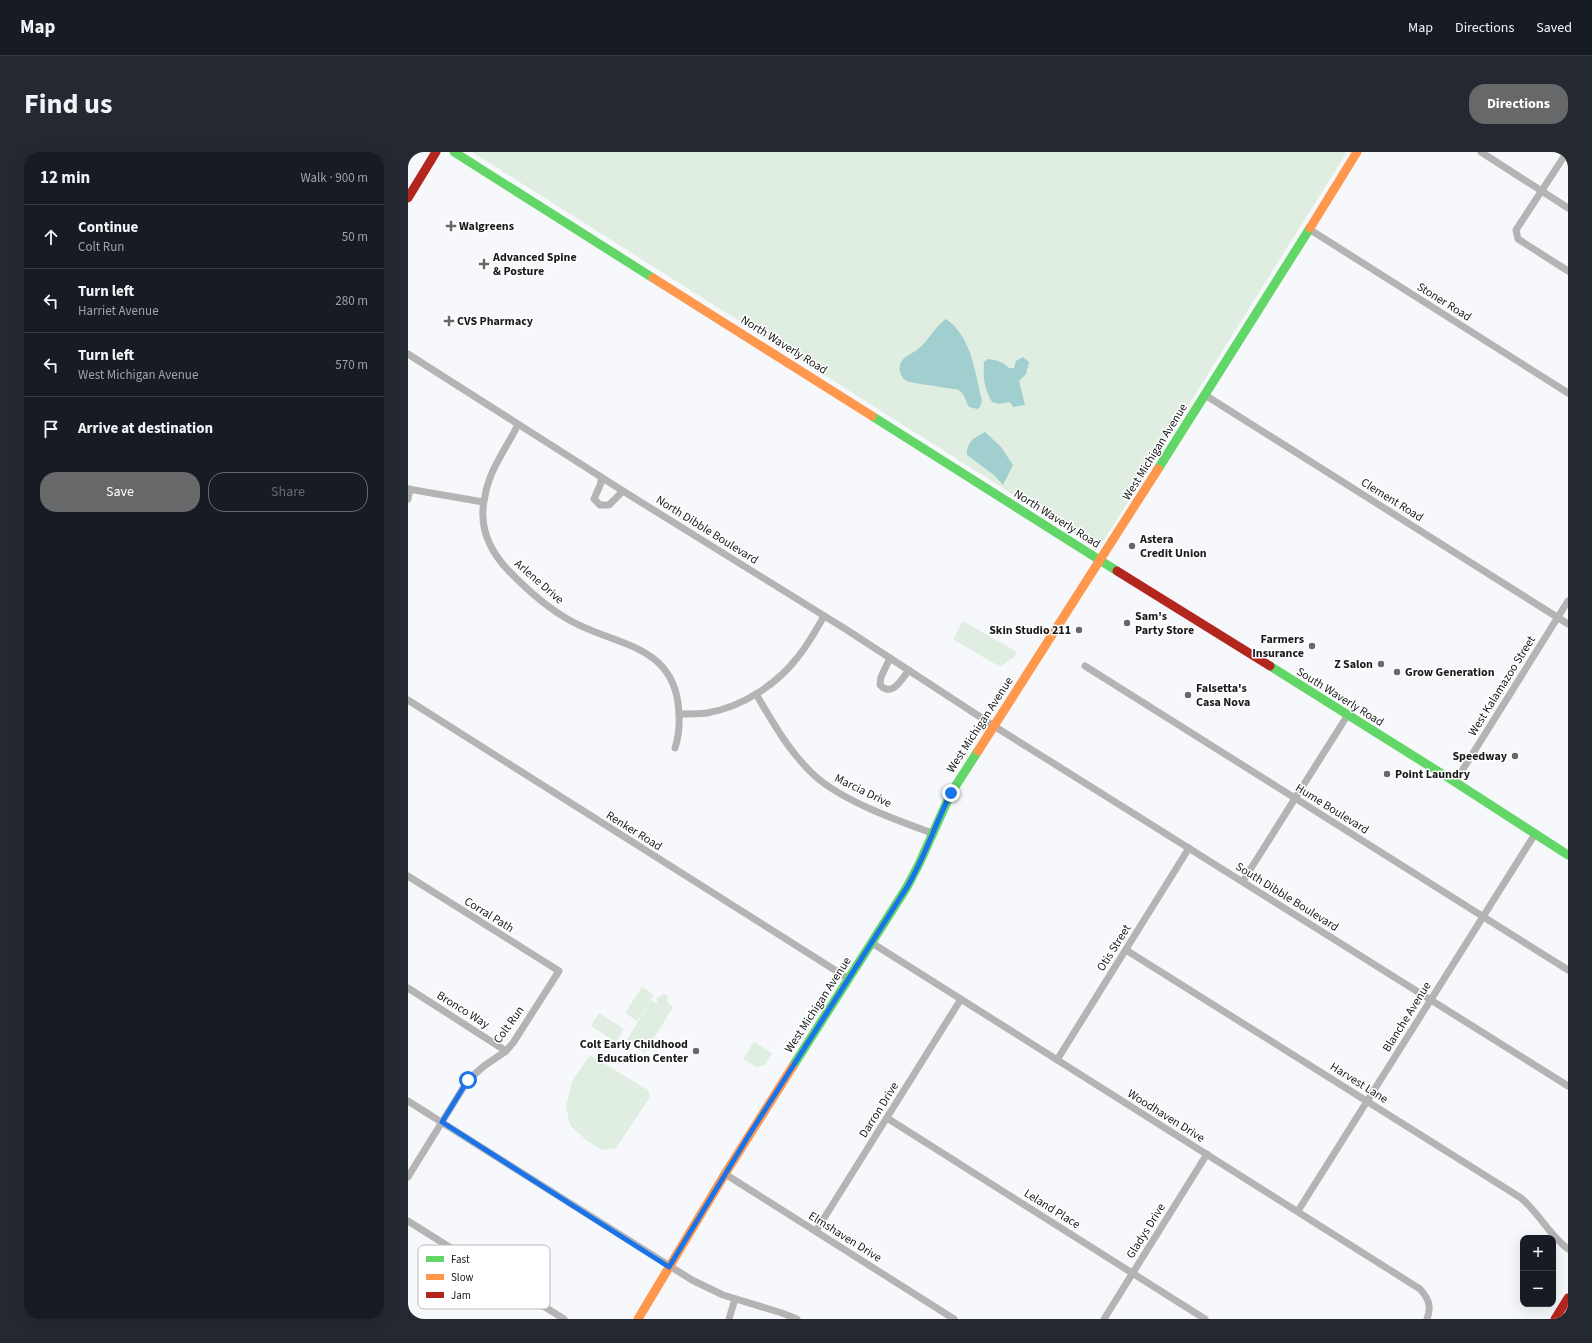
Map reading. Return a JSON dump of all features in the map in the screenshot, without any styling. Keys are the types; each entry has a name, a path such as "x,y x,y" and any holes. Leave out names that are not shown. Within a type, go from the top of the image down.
{"street":[{"path":"408,198 436,152"},
{"name":"North Waverly Road","path":"454,152 1100,561"},
{"name":"West Michigan Avenue","path":"638,1319 725,1174 914,875 951,793 1205,395 1356,152"},
{"path":"1481,152 1568,208"},
{"path":"1567,152 1516,230 1518,239 1568,271"},
{"name":"Stoner Road","path":"1309,229 1568,392"},
{"name":"North Dibble Boulevard","path":"408,354 623,491 824,616 994,726"},
{"name":"Clement Road","path":"1205,395 1568,624"},
{"name":"Arlene Drive","path":"518,424 498,460 489,480 484,502 483,524 485,536 503,565 543,604 594,632 640,650 659,662 667,671 677,694 680,714 676,748"},
{"path":"601,476 601,483 594,499 600,505 609,505 623,491"},
{"path":"408,499 409,489 484,502"},
{"name":"South Waverly Road","path":"1100,561 1455,782 1568,855"},
{"name":"West Kalamazoo Street","path":"1455,782 1568,601"},
{"path":"680,714 708,713 738,703 756,694 787,670 798,657 824,616"},
{"path":"890,658 880,677 880,685 882,688 889,690 894,688 909,670"},
{"name":"Hume Boulevard","path":"1085,666 1568,970"},
{"name":"Marcia Drive","path":"756,694 782,737 795,755 808,770 826,785 856,802 932,833"},
{"name":"Renker Road","path":"408,700 849,979"},
{"path":"1243,881 1347,716"},
{"name":"South Dibble Boulevard","path":"994,726 1568,1086"},
{"name":"Blanche Avenue","path":"1298,1211 1535,834"},
{"name":"Otis Street","path":"1057,1060 1189,848"},
{"name":"Corral Path","path":"408,876 559,972"},
{"name":"Woodhaven Drive","path":"872,943 1420,1289 1427,1296 1430,1304 1427,1319"},
{"name":"Harvest Lane","path":"1126,950 1521,1198 1530,1205 1558,1240 1568,1249"},
{"name":"Colt Run","path":"408,1176 468,1080 484,1066 506,1051 559,972"},
{"name":"Bronco Way","path":"408,988 506,1051"},
{"name":"Darron Drive","path":"816,1231 961,1000"},
{"path":"408,1101 669,1267 702,1285 736,1299 797,1319"},
{"name":"Leland Place","path":"887,1118 1205,1319"},
{"name":"Gladys Drive","path":"1104,1319 1206,1154"},
{"name":"Elmshaven Drive","path":"725,1174 954,1319"},
{"path":"408,1221 446,1245"},
{"path":"1555,1319 1568,1298"},
{"path":"730,1319 736,1299"},
{"path":"548,1309 564,1319"}],"green space":[{"path":"472,152 1347,152 1101,545 1096,547"},
{"path":"963,621 1017,652 1014,657 1000,667 953,639"},
{"path":"642,987 654,995 637,1021 625,1013"},
{"path":"664,994 667,995 668,1003 673,1007 645,1053 626,1042 651,1000 658,1004 656,999"},
{"path":"599,1013 624,1029 616,1042 591,1026"},
{"path":"754,1042 772,1053 765,1065 756,1067 743,1059"},
{"path":"590,1055 648,1090 650,1097 616,1148 602,1150 586,1140 570,1125 566,1107 572,1081"}],"water":[{"path":"946,319 962,335 971,356 982,401 980,407 977,409 969,407 963,394 958,390 909,382 903,378 900,373 902,360 917,350"},
{"path":"1023,357 1029,362 1026,374 1019,381 1025,405 1013,407 1010,402 999,404 992,402 987,392 985,383 984,362 988,359 994,360 1009,368 1014,368 1016,361"},
{"path":"985,432 1001,447 1013,465 1003,485 994,475 967,455 968,446 972,440"}],"traffic: fast":[{"path":"454,152 653,278"},
{"path":"1158,469 1310,228"},
{"path":"872,416 1117,571"},
{"path":"1270,666 1568,855"},
{"path":"793,1066 907,887 951,793 978,751"}],"traffic: slow":[{"path":"1310,228 1357,152"},
{"path":"653,278 872,416"},
{"path":"978,751 1158,469"},
{"path":"638,1319 725,1174 793,1066"}],"traffic: jam":[{"path":"408,198 436,152"},
{"path":"1117,571 1270,666"},
{"path":"1555,1319 1568,1298"}],"place":[{"name":"Walgreens","path":"451,226"},
{"name":"Advanced Spine & Posture","path":"484,264"},
{"name":"CVS Pharmacy","path":"449,321"},
{"name":"Astera Credit Union","path":"1132,546"},
{"name":"Sam's Party Store","path":"1127,623"},
{"name":"Skin Studio 211","path":"1079,630"},
{"name":"Farmers Insurance","path":"1312,646"},
{"name":"Z Salon","path":"1381,664"},
{"name":"Grow Generation","path":"1397,672"},
{"name":"Falsetta's Casa Nova","path":"1188,695"},
{"name":"Speedway","path":"1515,756"},
{"name":"Point Laundry","path":"1387,774"},
{"name":"Colt Early Childhood Education Center","path":"696,1051"}],"route":[{"path":"468,1080 442,1122 669,1267 749,1135 907,887 918,867 951,793"}]}
